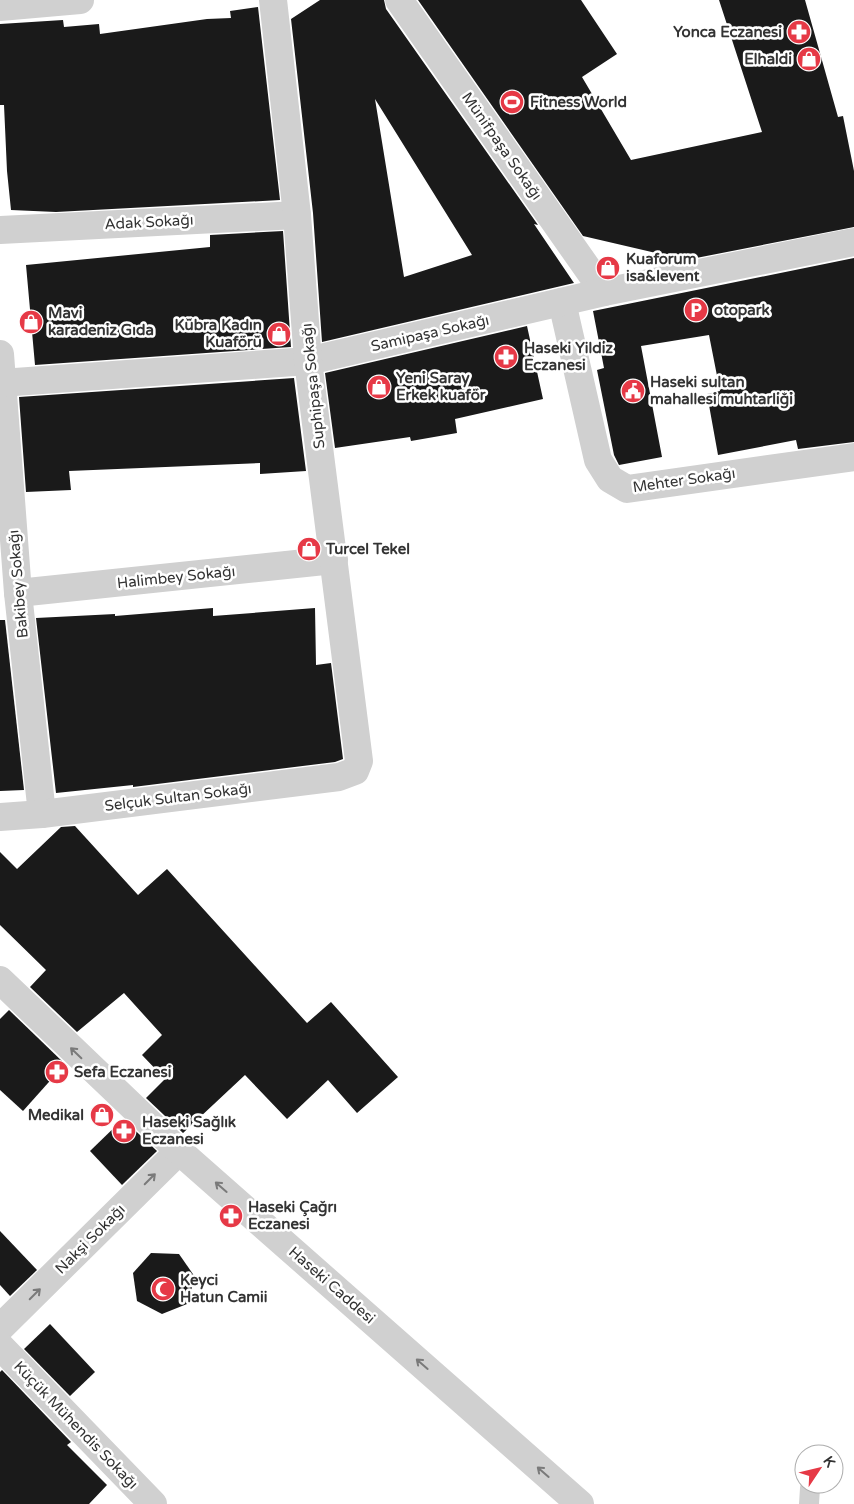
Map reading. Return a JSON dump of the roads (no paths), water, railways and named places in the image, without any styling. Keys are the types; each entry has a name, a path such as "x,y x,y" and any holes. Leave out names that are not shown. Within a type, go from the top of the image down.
{"street":[{"path":"0,7 80,0"},
{"name":"Suphipaşa Sokağı","path":"273,0 298,215 308,361 359,761 355,771"},
{"name":"Münifpaşa Sokağı","path":"399,0 604,292"},
{"name":"Adak Sokağı","path":"0,230 298,215"},
{"name":"Samipaşa Sokağı","path":"2,383 308,361 604,292 854,242"},
{"name":"Mehter Sokağı","path":"562,302 598,460 610,478 627,489 854,456"},
{"name":"Bakibey Sokağı","path":"0,354 18,593 42,814"},
{"name":"Halimbey Sokağı","path":"18,593 334,560"},
{"name":"Selçuk Sultan Sokağı","path":"0,816 42,814 339,777 355,771"},
{"name":"Haseki Caddesi","path":"0,980 179,1150 580,1504"},
{"name":"Nakşi Sokağı","path":"5,1313 179,1150"},
{"name":"Küçük Mühendis Sokağı","path":"0,1346 153,1504"}],"place":[{"name":"Yonca Eczanesi","path":"799,32"},
{"name":"Elhaldi","path":"809,59"},
{"name":"Fitness World","path":"512,102"},
{"name":"Kuaforum isa&levent","path":"608,268"},
{"name":"otopark","path":"696,310"},
{"name":"Mavi karadeniz Gıda","path":"31,322"},
{"name":"Kübra Kadın Kuaförü","path":"279,334"},
{"name":"Haseki Yildiz Eczanesi","path":"506,357"},
{"name":"Yeni Saray Erkek kuaför","path":"379,387"},
{"name":"Haseki sultan mahallesi muhtarliği","path":"633,391"},
{"name":"Turcel Tekel","path":"309,549"},
{"name":"Sefa Eczanesi","path":"57,1072"},
{"name":"Medikal","path":"102,1115"},
{"name":"Haseki Sağlık Eczanesi","path":"124,1131"},
{"name":"Haseki Çağrı Eczanesi","path":"231,1216"},
{"name":"Keyci Hatun Camii","path":"163,1289"}]}
